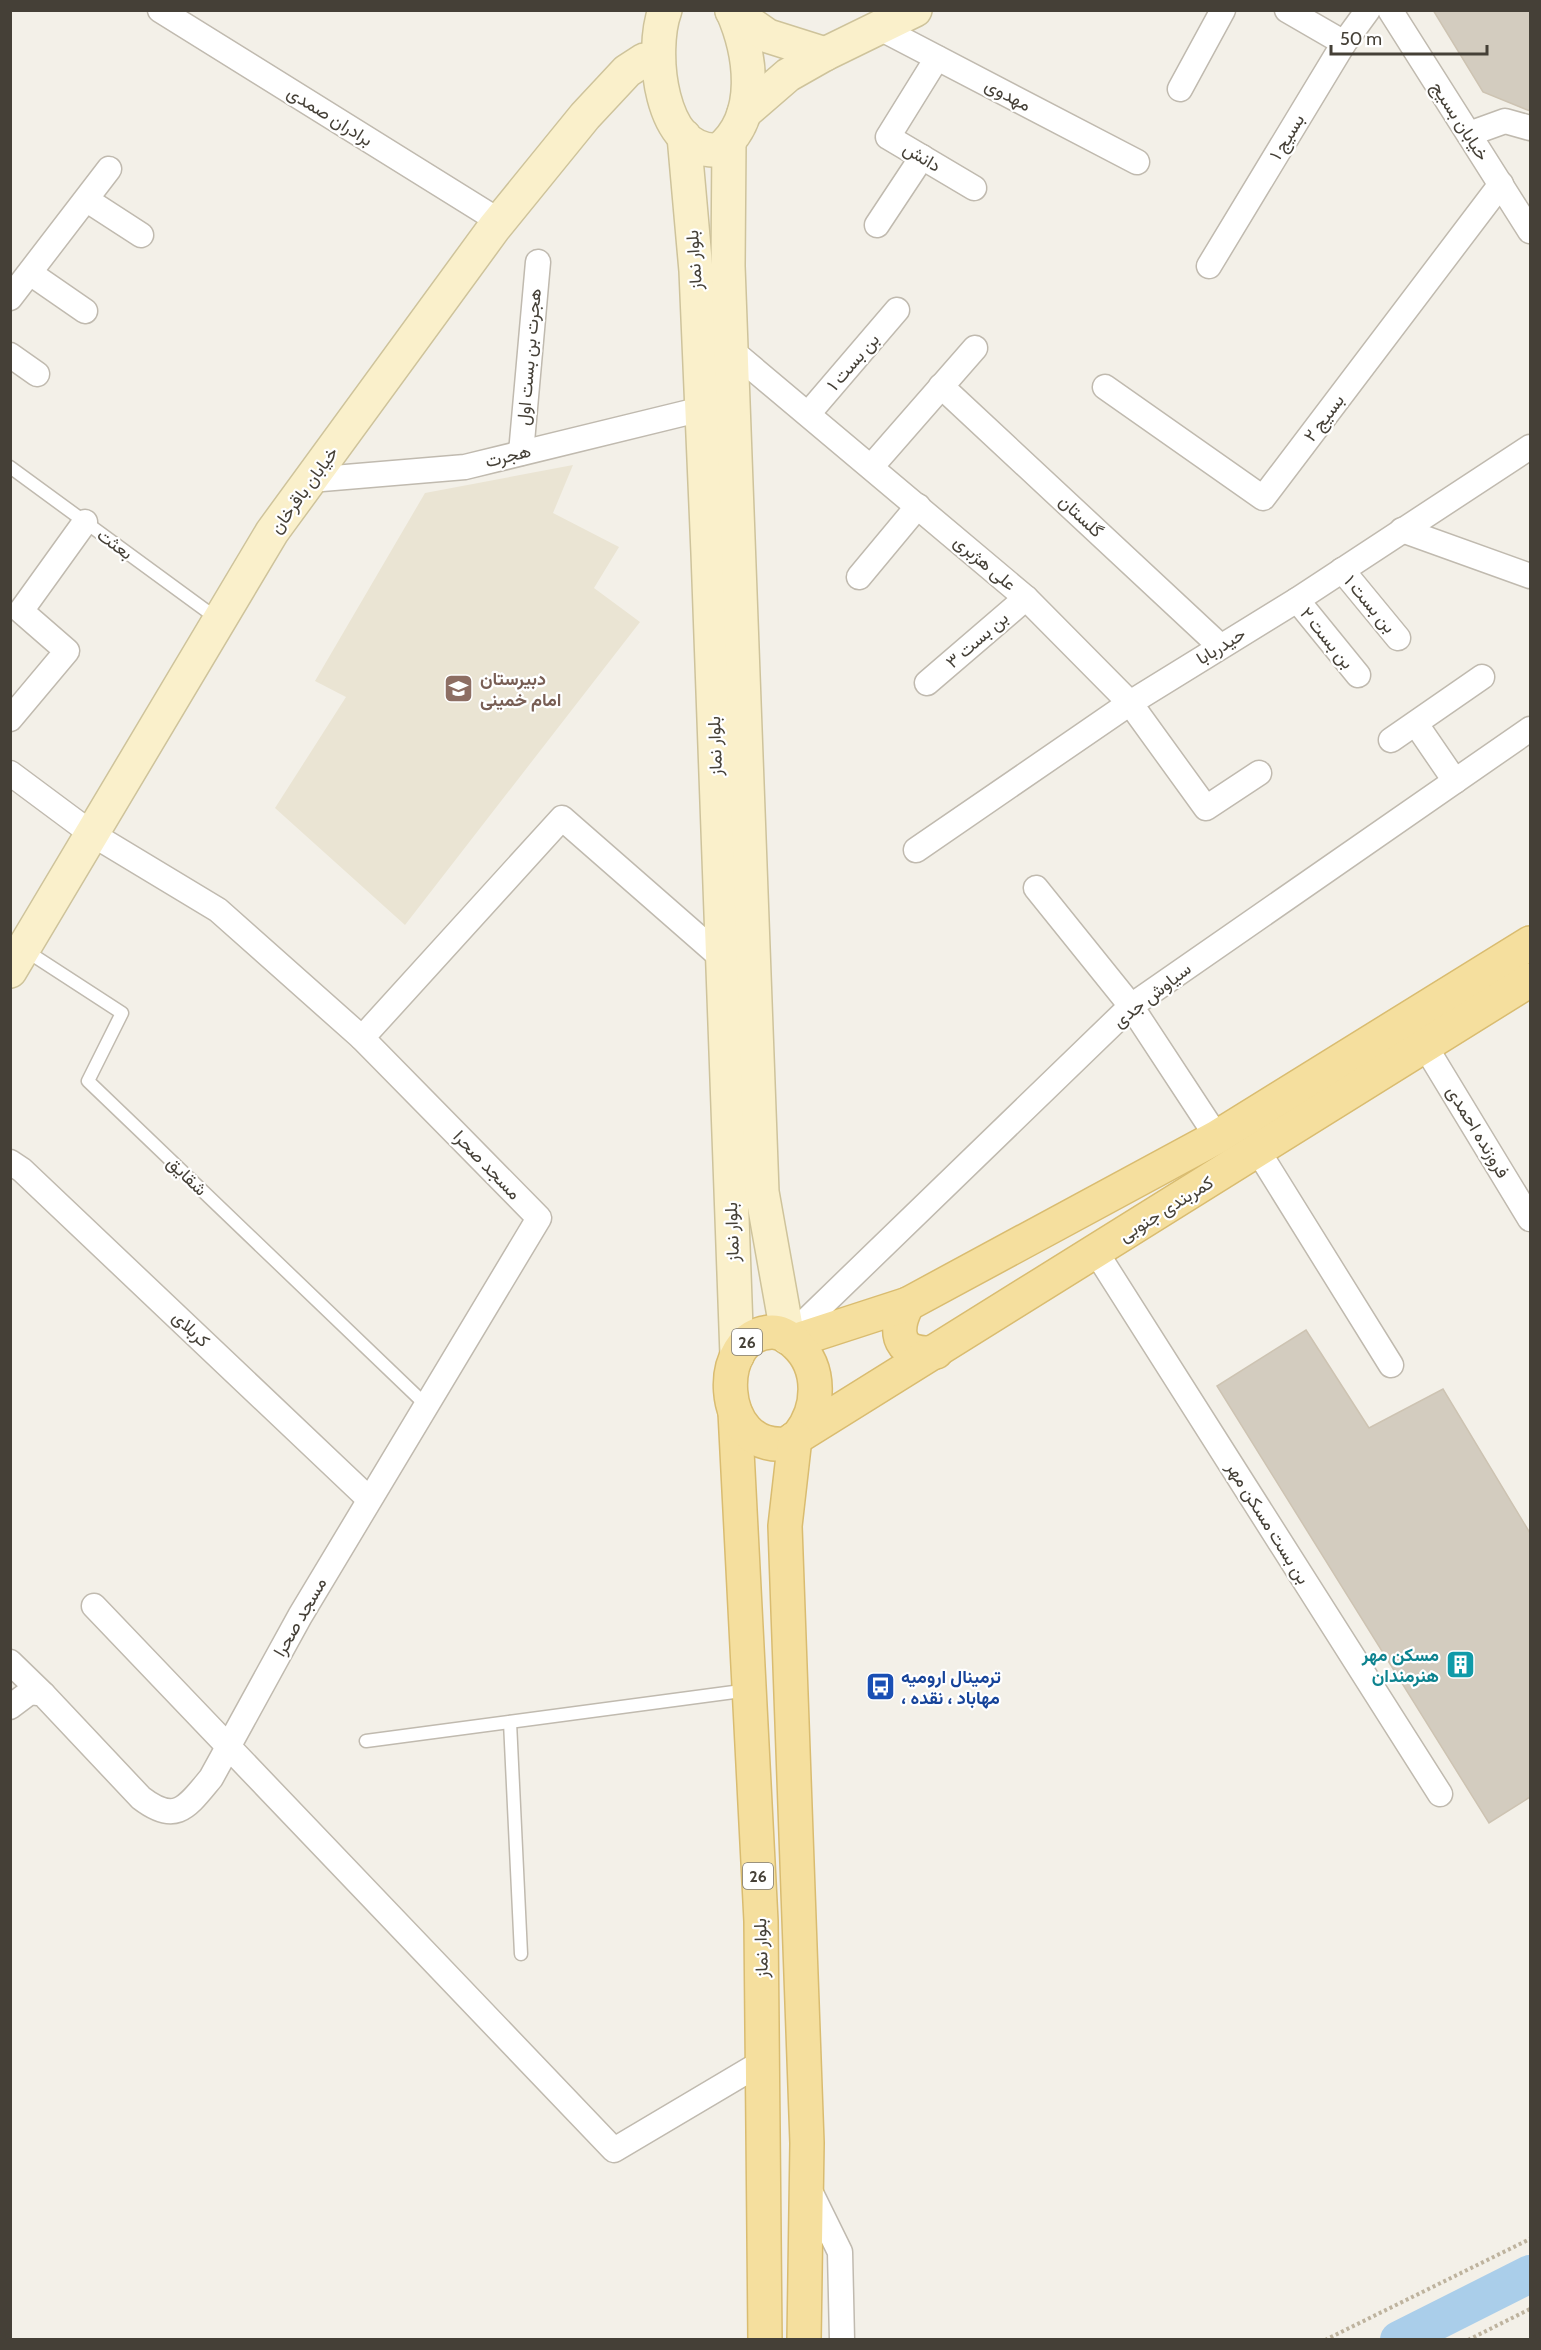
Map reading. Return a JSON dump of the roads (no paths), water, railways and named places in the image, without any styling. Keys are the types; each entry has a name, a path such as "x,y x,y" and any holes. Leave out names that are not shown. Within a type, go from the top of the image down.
{"main road":[{"name":"26","path":"665,10 658,38 658,60 666,103 674,122 684,136 707,151 719,150 729,142 744,113 748,72 746,50 732,10"},
{"path":"732,10 768,36 825,54"},
{"path":"744,113 788,75 825,54 915,10"},
{"name":"خیابان باقرخان","path":"17,960 272,532 500,221 585,116 627,71 644,60 658,60"},
{"name":"بلوار نماز","path":"684,136 692,227 702,409 737,1356"},
{"name":"بلوار نماز","path":"729,142 731,350 762,1192 791,1339"},
{"path":"692,227 705,207 718,208 728,219"},
{"name":"کمربندی جنوبی","path":"791,1339 908,1304 1218,1137 1530,943"},
{"name":"کمربندی جنوبی","path":"797,1437 1530,980"},
{"path":"734,1266 744,1275 756,1275 774,1252"},
{"path":"908,1304 899,1319 899,1335 907,1348 921,1354 936,1352"},
{"name":"26","path":"775,1332 791,1339 811,1365 815,1384 809,1422 797,1437 786,1444 771,1446 756,1440 744,1429 735,1412 730,1393 731,1374 737,1356 746,1342 760,1334 775,1332"},
{"name":"بلوار نماز","path":"735,1412 761,1921 765,2340"},
{"name":"26","path":"797,1437 785,1526 801,1907 807,2143 804,2340"},
{"path":"741,1528 753,1514 764,1511 778,1517 785,1526"},
{"path":"765,2211 806,2197"}],"street":[{"name":"برادران صمدی","path":"160,10 500,221"},
{"path":"1180,89 1223,10"},
{"path":"1287,10 1344,43"},
{"name":"بسیج ۱","path":"1209,266 1344,43 1368,10"},
{"name":"خیابان بسیج","path":"1390,10 1530,231"},
{"name":"مهدوی","path":"880,28 1137,162"},
{"name":"دانش","path":"937,58 888,137 974,188"},
{"path":"1469,134 1505,121 1530,128"},
{"path":"877,225 922,157"},
{"path":"10,298 110,169"},
{"name":"بسیج ۲","path":"1105,387 1263,498 1501,184"},
{"path":"87,200 141,235"},
{"name":"هجرت بن بست اول","path":"521,453 538,262"},
{"path":"30,273 84,311"},
{"name":"بن بست ۱","path":"808,414 897,310"},
{"path":"871,467 975,348"},
{"name":"علی هژبری","path":"731,350 1026,598 1130,703 1206,808 1259,774"},
{"path":"10,355 37,374"},
{"name":"گلستان","path":"941,386 1220,646"},
{"name":"هجرت","path":"310,480 465,466 702,409"},
{"name":"حیدربابا","path":"916,850 1130,703 1297,600 1530,447"},
{"path":"859,577 918,506"},
{"path":"10,719 67,651 16,607 85,522"},
{"path":"1402,530 1530,576"},
{"name":"بن بست ۱","path":"1342,570 1398,638"},
{"name":"بن بست ۳","path":"927,683 1026,598"},
{"name":"بن بست ۲","path":"1297,600 1358,675"},
{"path":"1391,740 1482,677"},
{"path":"1416,724 1455,781"},
{"name":"سیاوش جدی","path":"791,1339 1131,1006 1530,729"},
{"path":"10,773 92,834 218,910 362,1038 562,818 722,958"},
{"path":"1036,888 1131,1006 1218,1137"},
{"name":"مسجد صحرا","path":"10,1662 141,1798 158,1811 176,1811 193,1800 211,1778 369,1498 539,1218 362,1038"},
{"name":"فروزنده احمدی","path":"1425,1046 1530,1219"},
{"path":"1258,1151 1391,1365"},
{"name":"کربلای","path":"10,1162 22,1170 369,1498"},
{"name":"بن بست مسکن مهر","path":"1096,1252 1440,1794"},
{"path":"94,1606 614,2150 764,2061"},
{"path":"10,1707 30,1692 43,1694"},
{"path":"806,2197 840,2252 842,2340"}],"lane":[{"name":"بعثت","path":"10,467 220,621"},
{"name":"شقایق","path":"17,960 122,1013 88,1081 426,1405"},
{"path":"366,1741 749,1690"},
{"path":"510,1722 521,1954"}],"waterway":[{"path":"1399,2340 1530,2274"}],"place":[{"name":"دبیرستان امام خمینی","path":"459,689"},
{"name":"مسکن مهر هنرمندان","path":"1460,1665"},
{"name":"ترمینال ارومیه ، مهاباد ، نقده","path":"880,1687"}]}
